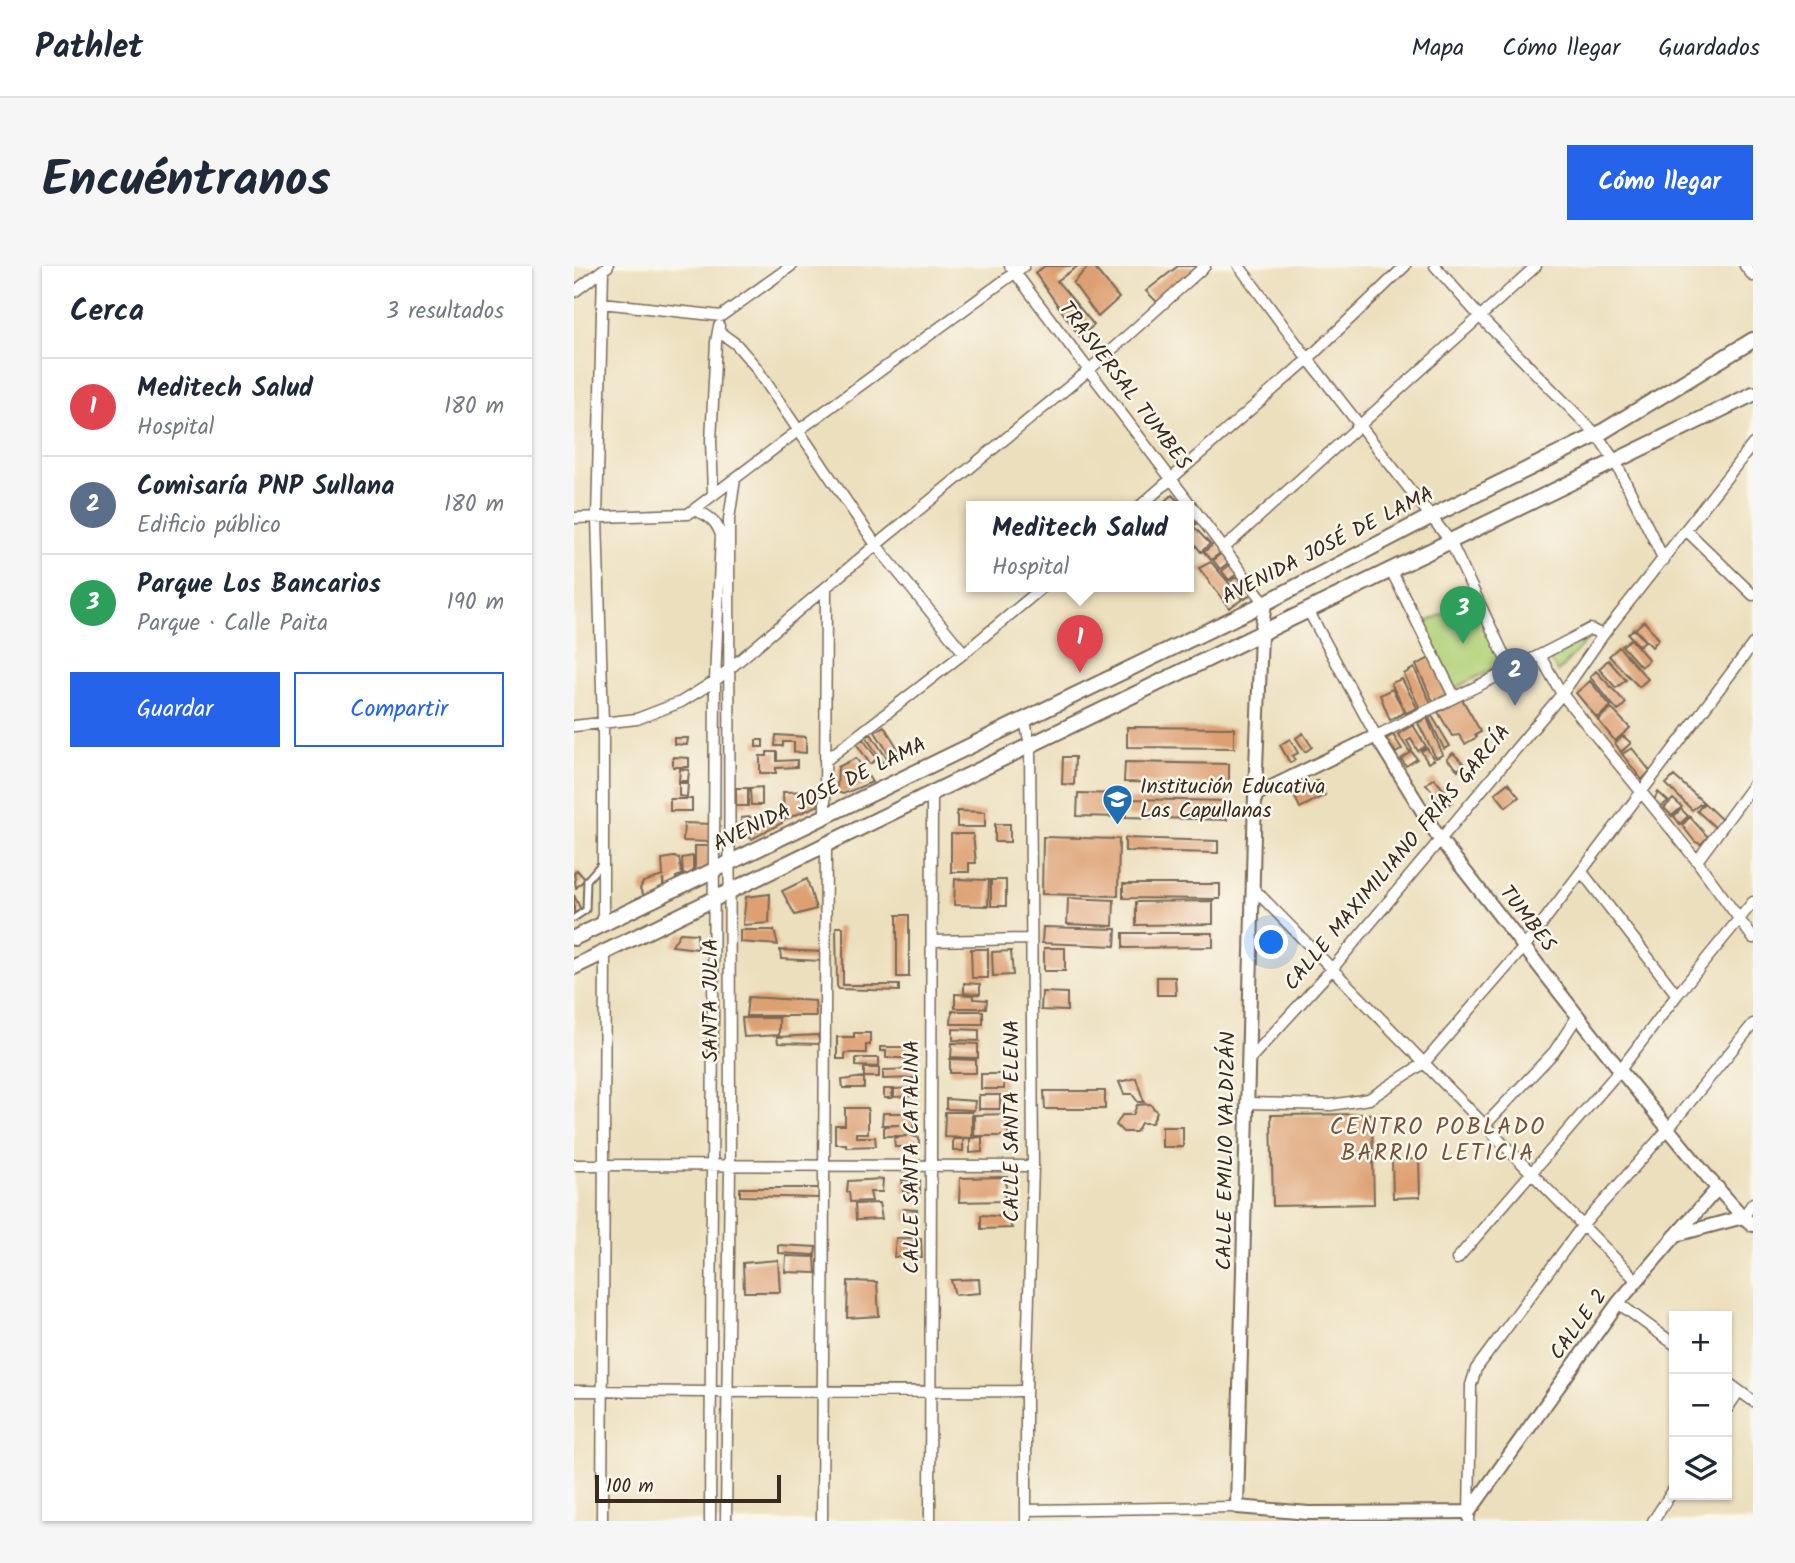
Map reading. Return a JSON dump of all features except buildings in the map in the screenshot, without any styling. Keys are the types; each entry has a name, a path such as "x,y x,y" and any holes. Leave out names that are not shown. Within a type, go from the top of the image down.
{"main road":[{"name":"AVENIDA JOSÉ DE LAMA","path":"574,938 1265,603 1430,517 1597,435 1753,340"},
{"path":"574,967 1753,394"}],"street":[{"path":"602,303 721,316 791,266"},
{"path":"574,726 637,719 681,702 715,681 1088,371 1205,266"},
{"path":"1240,266 1308,359 1450,541 1510,668"},
{"path":"1146,501 1308,359 1405,266"},
{"path":"1435,266 1481,318 1597,435 1615,461 1664,560"},
{"path":"1223,549 1536,266"},
{"path":"1745,266 1753,276"},
{"path":"574,292 606,268"},
{"path":"603,923 603,724 597,518 602,303 606,268"},
{"path":"574,518 688,514 1016,268"},
{"name":"TRASVERSAL TUMBES","path":"1016,268 1088,371 1186,501"},
{"path":"713,493 711,440 721,316"},
{"path":"718,331 736,344 755,366 876,545 964,653"},
{"name":"CALLE MAXIMILIANO FRÍAS GARCÍA","path":"1248,1061 1332,969 1562,694 1603,635 1753,444"},
{"name":"SANTA JULIA","path":"726,1521 731,891 727,669 729,519 735,479"},
{"name":"SANTA JULIA","path":"694,510 708,515 718,525 721,535 715,681 710,1521"},
{"name":"TRASVERSAL TUMBES","path":"1194,511 1265,603"},
{"path":"1687,531 1753,594"},
{"path":"1391,570 1454,696"},
{"path":"825,814 826,589"},
{"path":"825,761 964,653 1037,592"},
{"path":"1261,634 1265,603"},
{"name":"TUMBES","path":"1308,610 1376,736 1439,838 1525,946 1577,1017 1668,1129 1748,1221"},
{"path":"1255,795 1510,668 1540,656 1590,628 1603,635"},
{"name":"CALLE EMILIO VALDIZÁN","path":"1237,1507 1261,634"},
{"path":"1247,1103 1331,1105 1369,1099 1424,1063 1525,946 1753,644"},
{"path":"1540,656 1562,694 1696,861 1753,939"},
{"name":"CALLE SANTA ELENA","path":"1025,720 1030,745 1033,1166 1026,1391 1026,1521"},
{"path":"1696,861 1753,785"},
{"name":"CALLE SANTA CATALINA","path":"930,1521 932,793"},
{"path":"822,1521 826,844"},
{"path":"1582,872 1677,995"},
{"path":"1253,888 1636,1280"},
{"path":"1457,1259 1620,1070 1753,902"},
{"path":"932,941 1031,939"},
{"path":"602,1521 605,952"},
{"path":"1485,1125 1554,1052 1577,1017"},
{"path":"1026,1510 1237,1507 1309,1517 1469,1517 1472,1376 1583,1226 1668,1129 1753,1024"},
{"path":"574,1165 1033,1166"},
{"name":"CALLE 2","path":"1469,1517 1618,1303 1718,1188"},
{"path":"1676,1235 1748,1221 1753,1203"},
{"path":"1618,1303 1669,1340"},
{"path":"1732,1386 1753,1401"},
{"path":"574,1391 1026,1391"},
{"path":"1732,1402 1739,1391"},
{"path":"1653,1521 1669,1497"}],"lane":[{"path":"574,918 586,910 587,880 603,862"}],"green space":[{"path":"1472,599 1505,663 1453,689 1421,625"},
{"path":"1590,636 1558,672 1546,656"}],"place":[{"name":"Parque Los Bancarios","path":"1463,644"},
{"name":"Meditech Salud","path":"1080,673"},
{"name":"Comisaría PNP Sullana","path":"1515,706"},
{"name":"Institución Educativa Las Capullanas","path":"1117,826"}],"district":[{"name":"CENTRO POBLADO BARRIO LETICIA","path":"1438,1141"}]}
